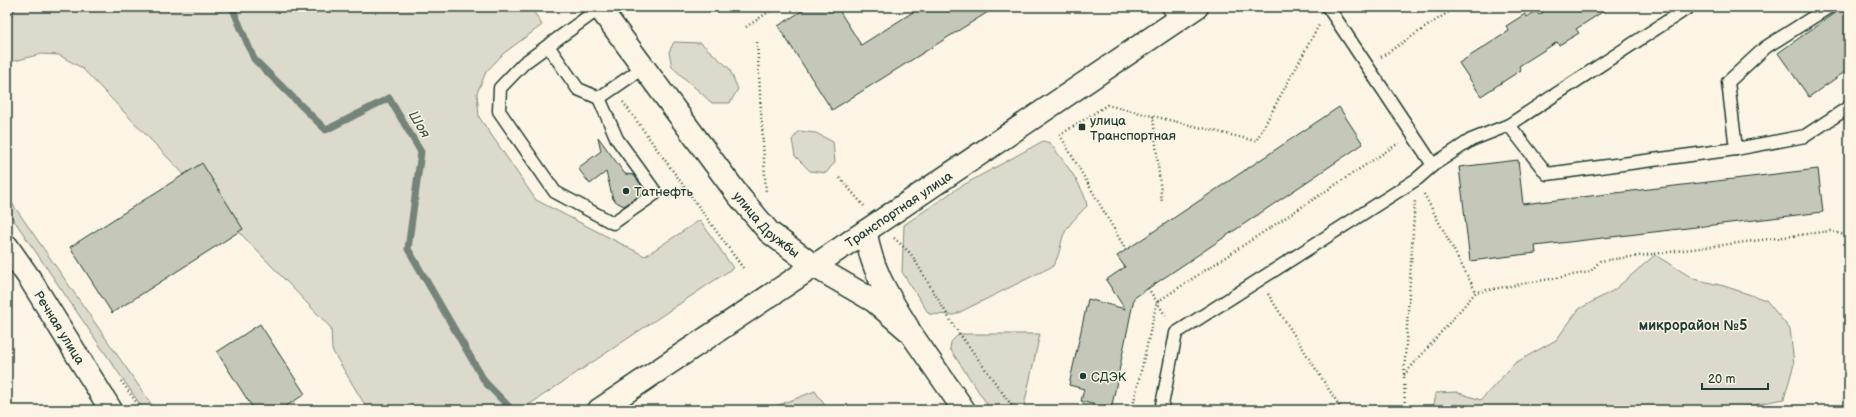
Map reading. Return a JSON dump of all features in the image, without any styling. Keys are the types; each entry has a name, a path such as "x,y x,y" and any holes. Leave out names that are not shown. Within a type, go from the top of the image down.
{"main road":[{"name":"улица Дружбы","path":"599,7 738,195 769,232 814,266 874,301 910,332 964,410"},
{"name":"Транспортная улица","path":"599,410 872,227 1172,14 1197,7"},
{"path":"872,227 868,248 878,278 910,332"},
{"name":"Речная улица","path":"7,246 30,279 111,410"}],"lane":[{"path":"548,46 578,89 599,98 617,139 656,193 613,223 555,192 499,111 500,88 524,63 599,7"},
{"path":"1161,410 1176,334 1417,179 1434,165 1471,140 1509,125 1689,7"},
{"path":"1736,149 1728,82 1766,47 1829,7"},
{"path":"1328,8 1434,165"},
{"path":"599,98 644,67"},
{"path":"1509,125 1547,174 1736,149 1805,136 1849,107"}],"path":[{"path":"746,26 776,7"},
{"path":"1368,67 1456,7"},
{"path":"1126,250 1060,135 1107,105 1256,140 1328,8"},
{"path":"757,42 769,232"},
{"path":"613,88 743,268"},
{"path":"1153,116 1162,203"},
{"path":"1132,410 1157,302 1413,134"},
{"path":"840,178 872,227 911,254 954,326 1015,410"},
{"path":"1417,179 1476,292"},
{"path":"1405,410 1404,375 1417,179"},
{"path":"1404,375 1476,292 1590,272 1600,261 1830,231 1849,236"},
{"path":"1259,280 1342,410"},
{"path":"1148,288 1176,334"}],"shaded area":[{"path":"7,7 531,7 542,25 504,53 486,72 477,93 479,117 536,200 645,256 700,220 733,268 521,410 368,410 332,350 331,328 82,68 59,55 41,54 7,63"},
{"path":"674,42 701,43 729,68 738,89 730,103 712,103 672,67 669,52"},
{"path":"799,131 816,133 833,142 835,162 826,173 810,171 795,156 792,140"},
{"path":"1043,141 1050,143 1072,173 1082,190 1087,206 1065,232 1055,263 1053,266 954,315 929,314 902,272 904,225 958,188"},
{"path":"7,196 154,410 144,410 7,210"},
{"path":"1655,255 1694,279 1724,286 1766,300 1790,329 1794,364 1784,399 1728,410 1433,410 1436,393 1456,392 1481,400 1515,363 1556,340 1579,309 1614,290"},
{"path":"959,334 1040,334 1023,410 991,410 950,349 951,342"},
{"path":"815,391 828,410 766,410"}],"building":[{"path":"808,7 837,7 861,45 921,7 996,7 832,110 778,26"},
{"path":"1551,7 1610,7 1576,29 1579,33 1559,45 1557,42 1519,66 1521,70 1481,96 1459,63 1509,31 1506,26 1525,14 1527,17 1536,11 1539,15"},
{"path":"1843,7 1849,7 1849,69 1809,97 1778,53"},
{"path":"1339,107 1363,144 1134,298 1111,410 1097,410 1095,405 1081,401 1084,389 1069,385 1088,299 1125,309 1106,280 1125,267 1117,256"},
{"path":"598,137 625,174 634,175 644,189 643,193 624,206 613,199 606,172 590,184 578,168 601,151"},
{"path":"1518,160 1523,204 1818,169 1823,212 1535,246 1536,253 1470,261 1459,167"},
{"path":"202,163 243,229 112,313 70,247"},
{"path":"260,324 305,394 280,410 254,410 217,352"}],"waterway":[{"name":"Шоя","path":"7,18 13,7"},
{"name":"Шоя","path":"232,7 254,59 326,130 389,98 421,152 408,249 485,382 512,410"}],"place":[{"name":"улица Транспортная","path":"1082,127"},
{"name":"Татнефть","path":"626,191"},
{"name":"СДЭК","path":"1083,376"}],"district":[{"name":"микрорайон №5","path":"1693,325"}]}
